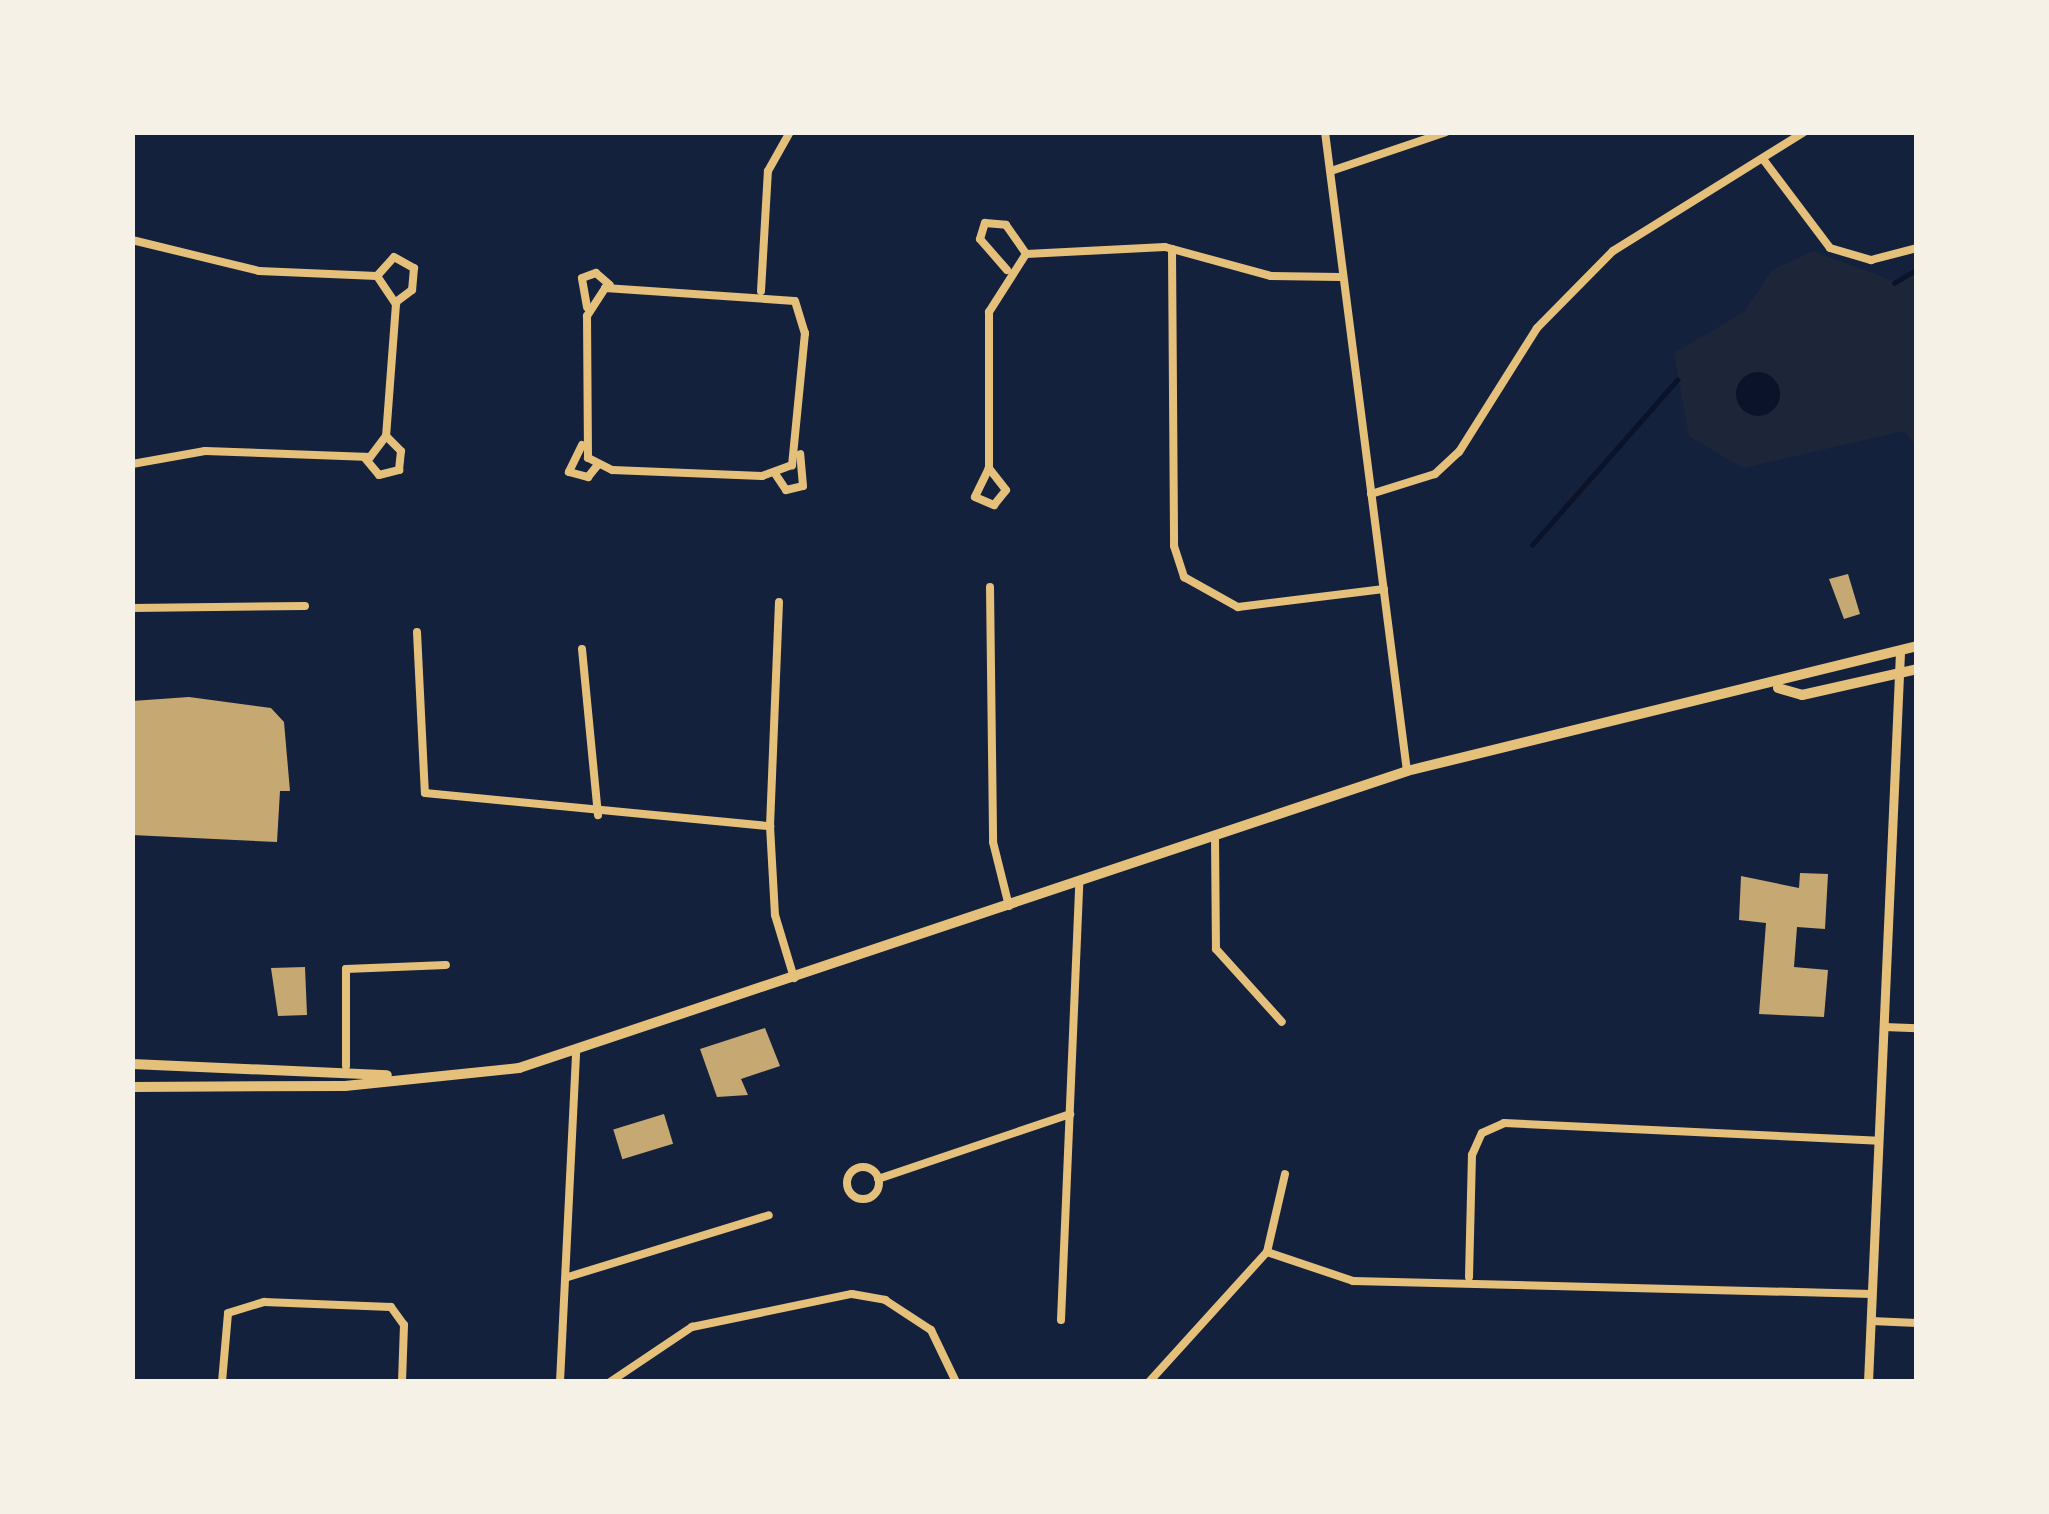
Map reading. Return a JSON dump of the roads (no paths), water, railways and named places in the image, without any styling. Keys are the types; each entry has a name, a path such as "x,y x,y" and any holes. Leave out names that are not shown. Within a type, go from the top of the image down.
{"main road":[{"path":"132,1087 497,1072 577,1052 1407,771 1778,688 1917,646"},
{"path":"1778,688 1802,695 1917,669"},
{"path":"132,1064 346,1066 396,1077"}],"street":[{"path":"760,291 768,171 790,132"},
{"path":"1325,132 1340,278 1407,771"},
{"path":"1331,171 1446,132"},
{"path":"1371,494 1435,474 1459,452 1537,328 1613,251 1804,132"},
{"path":"1763,159 1830,248 1870,260 1917,248"},
{"path":"1007,270 980,239 985,223 1006,225 1026,254"},
{"path":"132,240 259,271 377,276"},
{"path":"989,468 1006,490 994,505 975,496 989,468 989,312 1007,270 1026,254 1071,243 1172,249 1271,276 1340,278"},
{"path":"1172,249 1174,546 1184,577 1238,607 1384,589"},
{"path":"377,276 394,257 415,268 412,290 396,302"},
{"path":"598,466 588,477 569,472 582,446 588,308 582,278 596,273 610,286 760,291 802,311 799,454 803,486 786,490 776,476"},
{"path":"132,464 205,452 364,457 386,436 396,302 377,276"},
{"path":"588,308 610,286"},
{"path":"364,457 379,475 399,470 401,451 386,436"},
{"path":"582,446 598,466 776,476 792,466 799,454"},
{"path":"990,586 993,842 1010,907"},
{"path":"779,602 770,826 776,916 794,980"},
{"path":"132,608 305,606"},
{"path":"417,632 424,793 598,815 770,826"},
{"path":"582,649 598,815"},
{"path":"1868,1382 1900,651"},
{"path":"1215,837 1216,949 1282,1022"},
{"path":"1061,1321 1079,883"},
{"path":"346,1066 346,969 446,965"},
{"path":"1884,1027 1917,1028"},
{"path":"560,1382 577,1052"},
{"path":"878,1179 862,1167 848,1186 867,1199 878,1179 1071,1114"},
{"path":"1468,1277 1472,1155 1482,1133 1504,1123 1879,1142"},
{"path":"1149,1382 1267,1252 1285,1174"},
{"path":"568,1277 769,1215"},
{"path":"1267,1252 1353,1281 1468,1277 1872,1294"},
{"path":"610,1382 692,1327 852,1294 885,1300 931,1330 956,1382"},
{"path":"222,1382 232,1307 391,1306 404,1325 402,1382"},
{"path":"1871,1322 1917,1323"}],"waterway":[{"path":"1894,283 1917,269"},
{"path":"1532,545 1677,380"}]}
